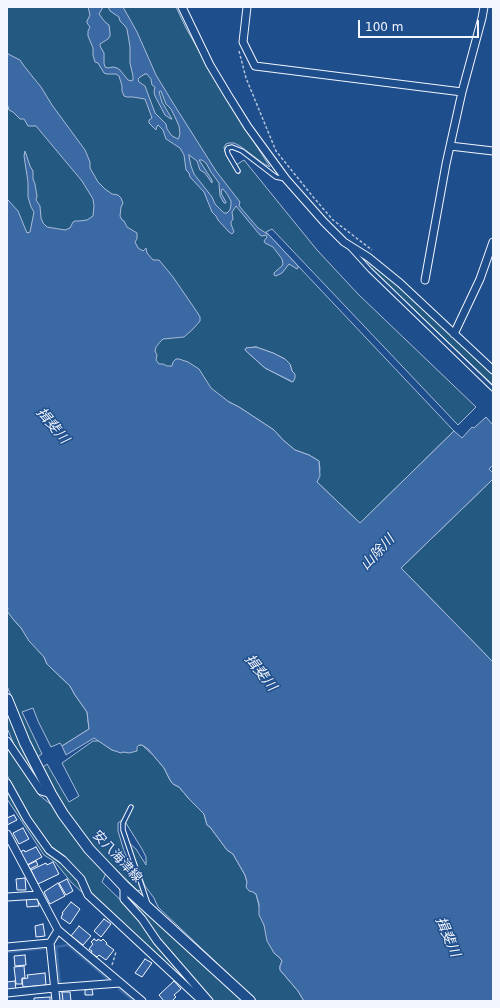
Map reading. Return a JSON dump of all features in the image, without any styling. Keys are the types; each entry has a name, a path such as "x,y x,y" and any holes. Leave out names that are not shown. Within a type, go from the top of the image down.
{"main road":[{"name":"安八海津線","path":"7,699 25,744 51,794 63,814 89,849 124,886 250,1001"}],"street":[{"path":"182,7 210,65 228,95 248,127 286,179 344,242 368,258 400,283 493,370"},
{"path":"247,7 243,42 255,66 462,92"},
{"path":"426,280 446,164 462,92 484,7"},
{"path":"450,146 493,151"},
{"path":"454,334 480,279 493,242"},
{"path":"7,741 41,792 51,794"},
{"path":"7,783 27,819 49,850 63,860 81,879 88,896 202,1001"},
{"path":"7,834 58,930 142,1001"},
{"path":"124,886 124,899 209,1001"},
{"path":"7,897 39,894"},
{"path":"56,1001 50,943 58,930"},
{"path":"7,947 50,943"},
{"path":"7,993 120,983"}],"lane":[{"path":"238,171 228,154 228,148 232,147 242,150 276,177 286,179"},
{"path":"344,242 370,270 493,389"},
{"path":"131,807 123,823 122,830 150,909"}],"path":[{"path":"243,42 238,52 246,78 276,151 333,220 374,251"},
{"path":"109,973 116,952"}],"shaded area":[{"path":"7,7 176,7 186,28 224,95 270,167 240,146 234,143 226,144 224,147 225,152 239,174 240,172 236,165 244,160 317,250 358,294 476,407 458,425 272,229 266,232 454,431 360,523 317,482 320,469 319,461 309,455 295,450 274,430 239,407 167,376 7,212","holes":["256,347 285,359 290,364 292,371 292,382 265,368 245,350 246,348"]},
{"path":"362,256 396,282 493,374 493,385 360,258"},
{"path":"493,479 493,662 401,568"},
{"path":"7,606 13,619 44,657 47,664 70,686 87,712 89,729 62,746 60,743 51,747 33,708 22,712 42,754 36,758 7,686"},
{"path":"7,710 37,776 35,777 15,747 7,728"},
{"path":"93,741 99,741 112,750 123,752 142,745 164,768 173,784 179,787 204,814 207,825 227,850 233,854 245,875 247,882 256,894 264,925 274,953 282,961 280,970 298,991 304,1001 257,1001 158,907 154,898 145,886 129,843 136,849 146,865 146,857 126,823 122,820 118,823 118,831 124,851 141,889 140,891 137,890 93,847 69,815 42,768 47,764 69,802 79,796 62,763"},
{"path":"9,747 39,795 54,807 106,873 102,882 137,916 204,999 91,893 52,850 30,817 7,775 7,748"},
{"path":"7,786 62,861 79,881 86,896 71,882 55,862 44,855 7,799"},
{"path":"129,895 243,1001 214,1001 159,939 129,898"}],"water":[{"path":"88,7 103,7 99,14 109,25 110,36 100,44 104,53 105,67 117,68 128,80 132,81 133,76 130,63 130,47 127,29 120,21 119,17 110,11 108,7 123,7 137,32 156,75 216,171 240,202 240,207 258,228 269,235 298,266 297,269 289,264 282,273 276,276 274,275 274,273 283,264 282,259 273,247 265,243 264,241 267,237 266,235 260,235 236,206 232,212 233,219 231,224 234,232 232,234 218,220 212,212 204,192 190,177 186,170 184,155 180,148 166,139 163,130 158,125 156,130 149,123 149,120 152,118 145,99 124,96 119,76 116,74 104,73 98,63 95,62 93,48 88,36 90,27 87,21 90,15","holes":["147,74 151,79 152,85 155,87 155,96 165,115 172,119 162,102 160,91 166,104 171,109 179,126 180,134 178,139 172,136 167,129 166,124 155,113 145,86 139,82 138,79","189,155 197,161 200,170 205,173 212,183 212,180 199,160 206,163 219,183 220,196 224,203 226,202 221,192 222,189 227,194 231,201 230,210 227,213 224,213 215,204 212,197 194,174"]},
{"path":"8,54 20,60 41,87 52,105 85,150 90,162 90,168 98,182 112,194 118,195 121,198 123,203 120,216 127,227 137,233 137,239 135,242 138,248 143,251 146,248 147,253 153,260 159,260 173,277 200,317 200,321 184,337 163,339 160,342 155,351 157,355 156,360 159,364 172,366 176,359 188,362 199,369 211,388 229,402 274,430 295,450 309,455 319,461 320,476 317,482 360,523 454,431 462,438 472,427 474,428 486,417 493,425 493,465 489,469 493,473 493,479 401,568 493,662 493,1001 304,1001 298,991 280,970 282,961 274,953 267,941 264,925 259,915 259,904 256,894 249,891 246,887 247,882 245,875 233,854 227,850 207,825 204,814 179,787 173,784 164,768 148,749 142,745 139,745 137,747 137,751 121,753 112,750 94,738 66,755 62,746 89,729 87,712 70,686 47,664 44,657 29,641 21,628 7,611 7,199 18,211 27,233 30,232 34,212 28,197 28,182 24,156 25,151 33,171 33,179 37,196 36,200 40,206 41,218 47,227 65,230 70,228 73,222 87,220 93,216 94,206 93,199 82,181 36,126 28,126 24,119 20,119 9,110 7,103"},
{"path":"256,347 285,359 290,364 292,371 295,374 293,382 265,368 245,350 246,348"}],"building":[{"path":"14,815 17,820 7,825 7,818"},
{"path":"23,828 29,839 19,844 13,833"},
{"path":"36,847 42,857 27,865 20,852 24,850 25,852"},
{"path":"36,861 38,865 30,869 28,865"},
{"path":"53,862 59,874 38,884 31,870 46,863 47,865"},
{"path":"25,878 26,890 17,890 16,879"},
{"path":"67,879 73,891 66,895 59,883"},
{"path":"58,883 65,896 50,904 44,892"},
{"path":"35,897 39,906 27,907 26,898"},
{"path":"71,902 80,909 70,924 61,918 62,913"},
{"path":"104,919 111,924 101,937 94,931"},
{"path":"43,924 45,936 36,937 35,926"},
{"path":"79,926 91,936 83,945 71,936"},
{"path":"94,939 101,941 103,939 107,943 106,944 114,950 106,960 99,955 97,957 91,953 92,951 89,949 93,944 91,942"},
{"path":"25,955 26,965 15,966 14,956"},
{"path":"145,959 152,963 142,977 135,973"},
{"path":"24,966 25,978 22,978 22,984 16,984 14,967"},
{"path":"45,973 46,985 23,987 22,979 28,978 27,975"},
{"path":"15,981 16,990 7,991 7,982"},
{"path":"174,981 181,989 174,995 176,997 172,1001 164,1001 159,995"},
{"path":"92,989 93,995 85,995 85,990"},
{"path":"62,992 70,992 71,1001 63,1001"},
{"path":"50,997 50,1001 34,1001 34,998"}],"waterway":[{"path":"55,947 68,945 108,979"},
{"path":"56,947 60,985"},
{"path":"7,952 46,948"},
{"path":"119,989 134,1001"},
{"path":"60,992 61,1001"}],"water label":[{"name":"揖斐川","path":"52,426"},
{"name":"山除川","path":"378,553"},
{"name":"揖斐川","path":"260,673"},
{"name":"揖斐川","path":"447,937"}]}
